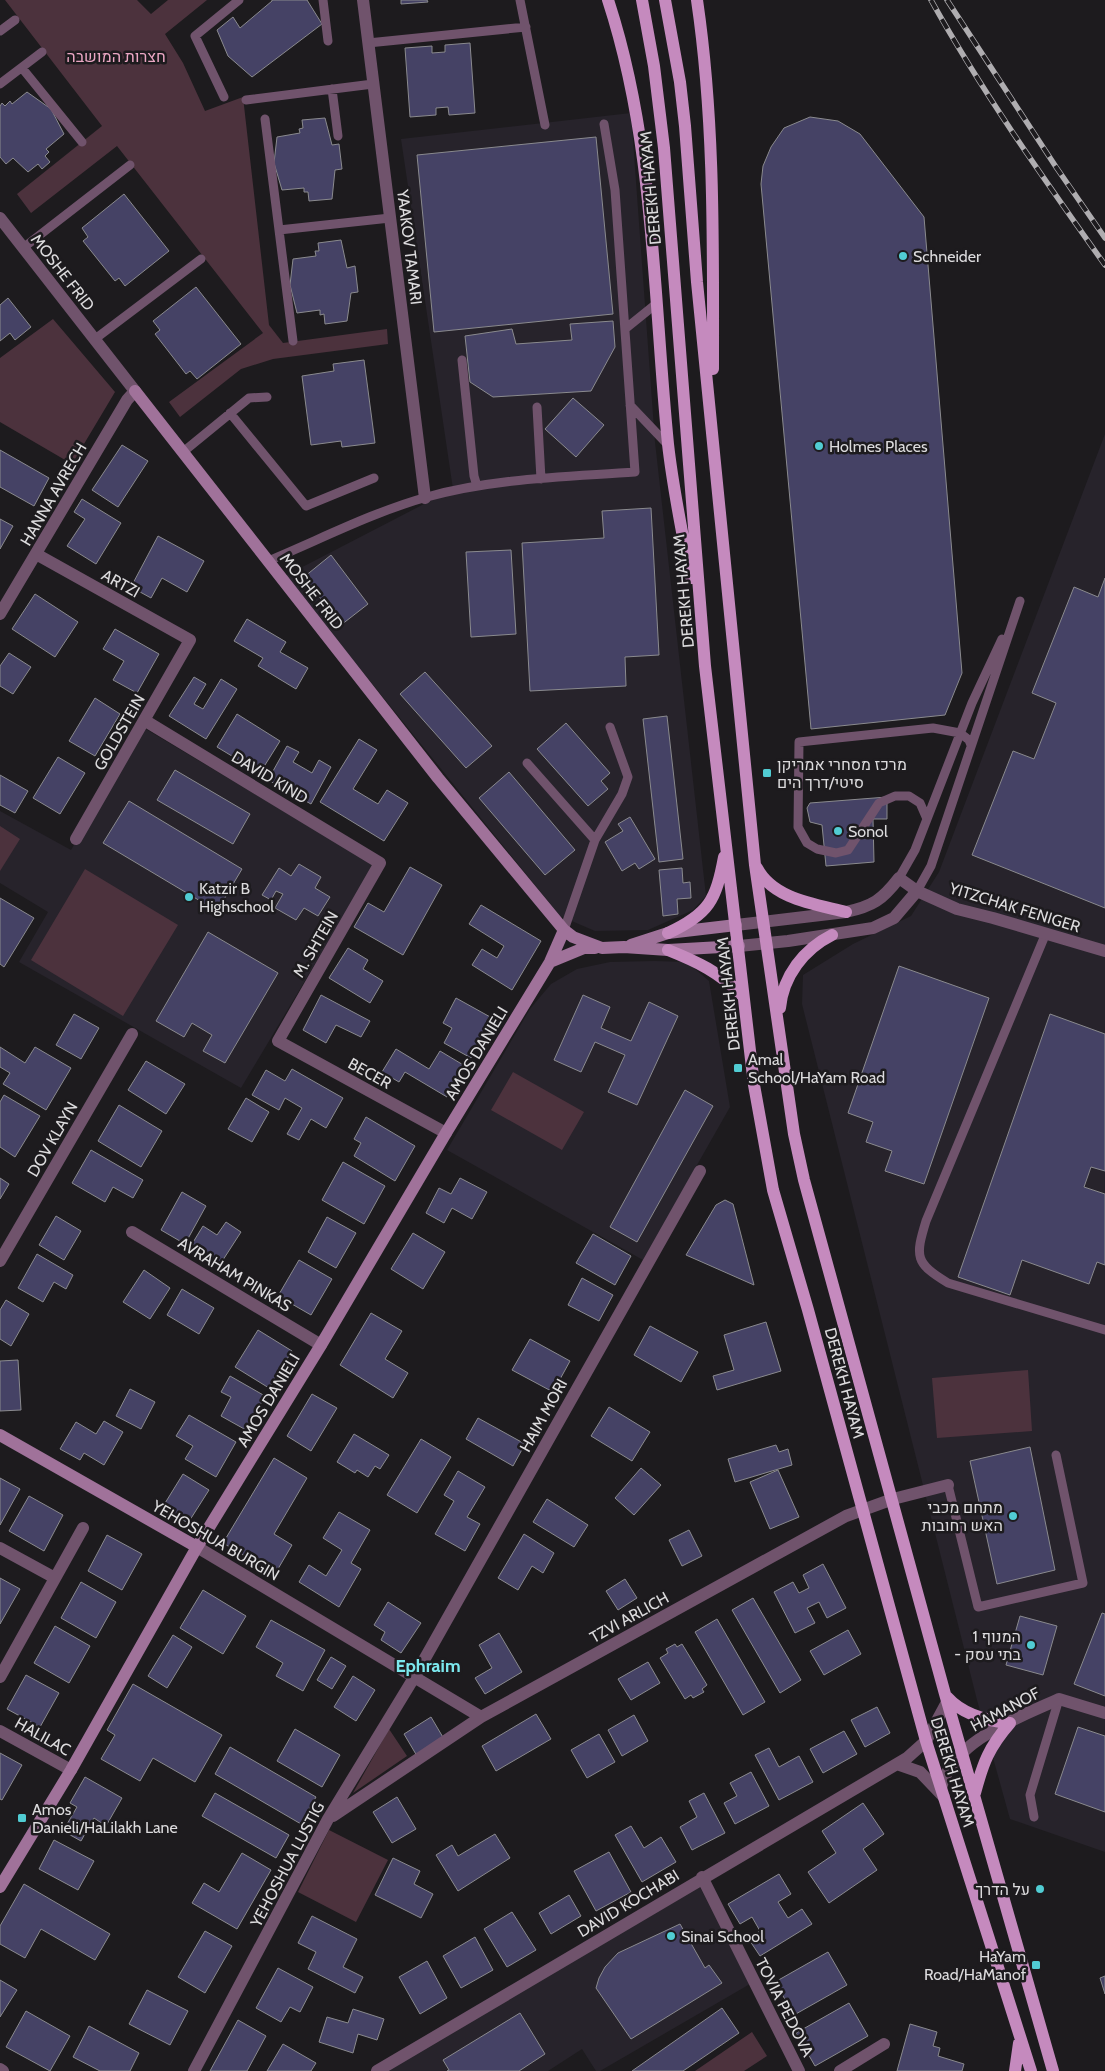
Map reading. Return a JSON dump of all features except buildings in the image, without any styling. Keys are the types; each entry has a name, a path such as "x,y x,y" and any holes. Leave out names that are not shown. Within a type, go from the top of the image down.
{"main road":[{"path":"608,0 628,71 642,142 669,445 705,666"},
{"name":"DEREKH HAYAM","path":"642,0 654,66 664,148 705,666 754,1084 773,1190 808,1310 861,1510 926,1741 1030,2071"},
{"name":"DEREKH HAYAM","path":"665,0 680,82 685,126 697,282 755,864 794,1134 804,1180 946,1698 963,1751 1052,2067"},
{"path":"697,0 705,64 713,231 714,439"},
{"path":"668,933 695,919 711,900 718,885 726,845"},
{"path":"755,864 761,876 784,893 804,902 846,912"},
{"path":"778,1020 781,999 791,974 814,946 832,936"},
{"path":"668,950 700,962 728,981 743,996"},
{"path":"946,1698 954,1706 973,1715 995,1722 1010,1723"},
{"path":"975,1794 992,1744 1010,1723"},
{"path":"1015,2071 1020,2040"},
{"path":"1052,2067 1061,2071"}],"street":[{"name":"YAAKOV TAMARI","path":"363,0 425,498"},
{"name":"MOSHE FRID","path":"0,218 438,778 564,930 573,937 602,948 624,947 668,950 739,946"},
{"name":"HANNA AVRECH","path":"0,614 127,400 135,391"},
{"name":"ARTZI","path":"36,554 190,640"},
{"name":"GOLDSTEIN","path":"76,840 190,640"},
{"name":"DAVID KIND","path":"144,720 380,863"},
{"name":"M. SHTEIN","path":"278,1041 380,863"},
{"name":"YITZCHAK FENIGER","path":"899,878 917,891 956,909 1105,951"},
{"path":"736,925 846,912 875,903 889,891 899,878"},
{"path":"739,946 832,936 873,928 887,922 901,911 917,891"},
{"name":"MOSHE FRID","path":"624,947 668,933 736,925"},
{"name":"AMOS DANIELI","path":"0,1887 71,1770 197,1548 550,962 564,930"},
{"path":"550,962 584,948 602,948"},
{"name":"DOV KLAYN","path":"0,1261 132,1034"},
{"name":"BECER","path":"278,1041 446,1133"},
{"name":"HAIM MORI","path":"415,1676 700,1171"},
{"name":"AVRAHAM PINKAS","path":"132,1232 321,1345"},
{"name":"YEHOSHUA BURGIN","path":"0,1435 415,1676"},
{"name":"TZVI ARLICH","path":"328,1819 481,1717 846,1516 893,1499 948,1485"},
{"path":"0,1677 83,1528"},
{"path":"0,1548 55,1578"},
{"path":"415,1676 481,1717"},
{"name":"YEHOSHUA LUSTIG","path":"194,2071 328,1819 415,1676"},
{"name":"DAVID KOCHABI","path":"377,2071 702,1877 907,1758 926,1741 946,1698"},
{"name":"HAMANOF","path":"943,1793 944,1779 953,1762 963,1751 980,1738 1010,1723 1060,1699 1105,1713"},
{"name":"HALILAC","path":"0,1731 71,1770"},
{"path":"897,1764 920,1772 943,1793"},
{"name":"TOVIA PEDOVA","path":"702,1877 799,2071"},
{"path":"840,2071 884,2044"}],"lane":[{"path":"224,97 195,36 239,0"},
{"path":"323,0 328,41"},
{"path":"520,0 545,125"},
{"path":"0,31 15,20"},
{"path":"368,42 526,27"},
{"path":"0,84 42,52"},
{"path":"22,68 82,142"},
{"path":"246,100 373,84"},
{"path":"332,89 338,136"},
{"path":"265,119 293,341"},
{"path":"268,561 395,507 425,498 477,486 635,472 615,190 604,124"},
{"path":"23,248 130,165"},
{"path":"279,230 390,218"},
{"path":"95,339 200,259"},
{"path":"625,329 656,304"},
{"path":"462,360 474,476 477,486"},
{"path":"183,452 249,398 267,397"},
{"path":"630,405 669,445"},
{"path":"536,407 541,479"},
{"path":"230,413 306,506 374,478"},
{"path":"899,878 915,850 972,703 1020,601 931,866 917,891"},
{"path":"564,930 594,840 622,794 628,777 610,727"},
{"path":"927,819 920,803 908,796 895,796 879,803 848,850 836,853 807,843 798,827 799,742 933,728 960,733 969,740 971,745"},
{"path":"527,763 594,840"},
{"path":"1046,933 926,1221 918,1245 920,1261 929,1272 948,1283 1105,1330"},
{"path":"948,1485 978,1608 1083,1583 1056,1455"},
{"path":"1034,1817 1030,1795 1060,1699"}],"shaded area":[{"path":"631,113 655,442 706,896 693,910 648,930 595,931 560,916 285,576 453,489 401,139"},
{"path":"1105,434 1105,1852 1010,1819 977,1700 802,1004 803,975 853,944 911,916 939,872"},
{"name":"Katzir B Highschool","path":"144,728 374,865 241,1088 19,962 48,912 0,883 0,811 71,850"},
{"path":"610,962 687,962 709,981 730,1107 643,1260 447,1150 530,1009 551,984 577,969"},
{"name":"Sinai School","path":"700,1887 750,1984 600,2071 596,2071 582,2049 548,2071 385,2071"}],"green space":[{"name":"חצרות המושבה","path":"5,0 137,0 151,14 168,0 207,0 165,34 183,63 205,111 243,97 269,325 283,343 387,329 388,344 273,359 241,369 180,417 169,402 263,333 117,146 31,213 17,194 102,126"},
{"path":"53,319 115,392 72,464 0,422 0,358"},
{"path":"0,826 20,839 0,871"},
{"path":"85,869 178,925 123,1016 31,960"},
{"path":"513,1072 584,1112 562,1150 491,1110"},
{"path":"1028,1370 1032,1431 937,1438 932,1378"},
{"path":"389,1729 407,1756 353,1793"},
{"path":"329,1830 388,1860 356,1922 298,1892"},
{"path":"752,2032 767,2056 744,2071 695,2071"}],"railway":[{"path":"931,0 992,102 1105,265"},
{"path":"947,0 1056,167 1105,238"}],"place":[{"name":"Schneider","path":"903,256"},
{"name":"Holmes Places","path":"819,446"},
{"name":"מרכז מסחרי אמריקן סיטי/דרך הים","path":"767,773"},
{"name":"Sonol","path":"838,831"},
{"name":"Katzir B Highschool","path":"189,897"},
{"name":"Amal School/HaYam Road","path":"738,1068"},
{"name":"מתחם מכבי האש רחובות","path":"1013,1516"},
{"name":"המנוף 1 - בתי עסק","path":"1031,1645"},
{"name":"Amos Danieli/HaLilakh Lane","path":"22,1818"},
{"name":"על הדרך","path":"1040,1889"},
{"name":"Sinai School","path":"671,1936"},
{"name":"HaYam Road/HaManof","path":"1036,1965"}],"district":[{"name":"Ephraim","path":"428,1666"}]}
